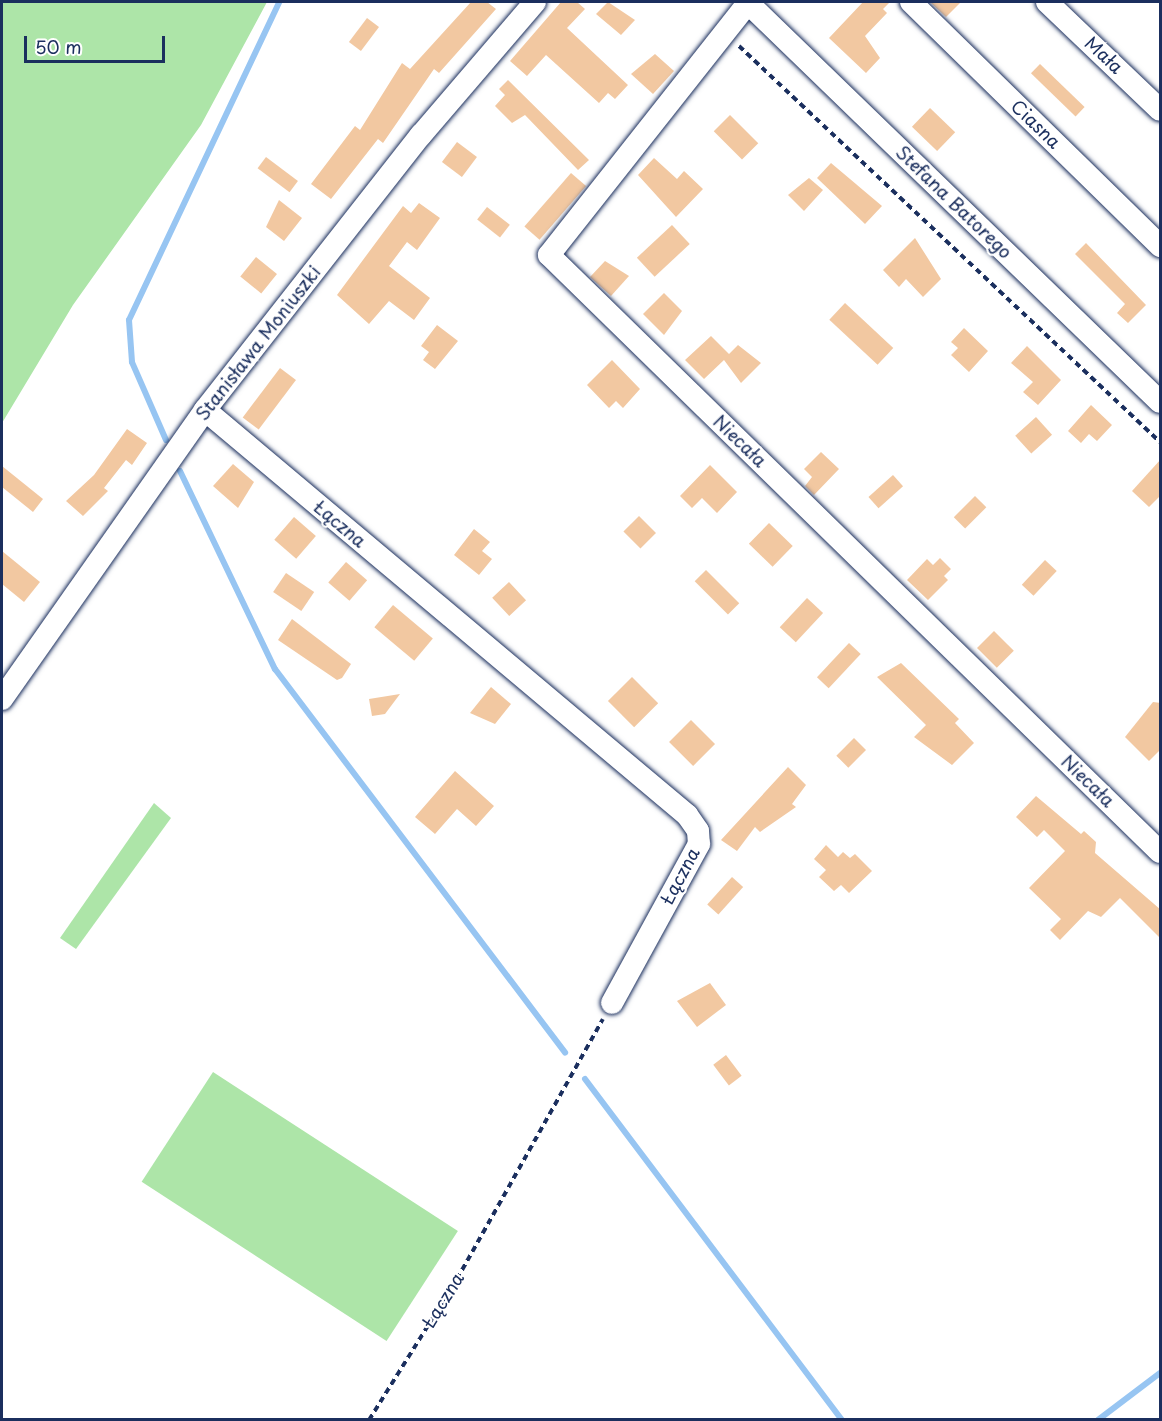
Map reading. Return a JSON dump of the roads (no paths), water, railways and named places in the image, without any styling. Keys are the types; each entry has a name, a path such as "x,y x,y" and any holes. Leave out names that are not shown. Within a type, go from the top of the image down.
{"street":[{"name":"Stanisława Moniuszki","path":"2,699 205,410 421,135 535,2"},
{"name":"Ciasna","path":"911,2 1161,246"},
{"name":"Mała","path":"1047,2 1157,99"},
{"name":"Stefana Batorego","path":"743,8 1161,402"},
{"name":"Niecała","path":"743,8 549,255 1161,852"},
{"name":"Łączna","path":"205,410 687,815 698,831 699,844 612,1002"}],"waterway":[{"path":"166,440 132,362 129,320 279,2"},
{"path":"180,471 275,669 565,1053"},
{"path":"585,1079 842,1420"},
{"path":"1098,1420 1160,1373"}]}
